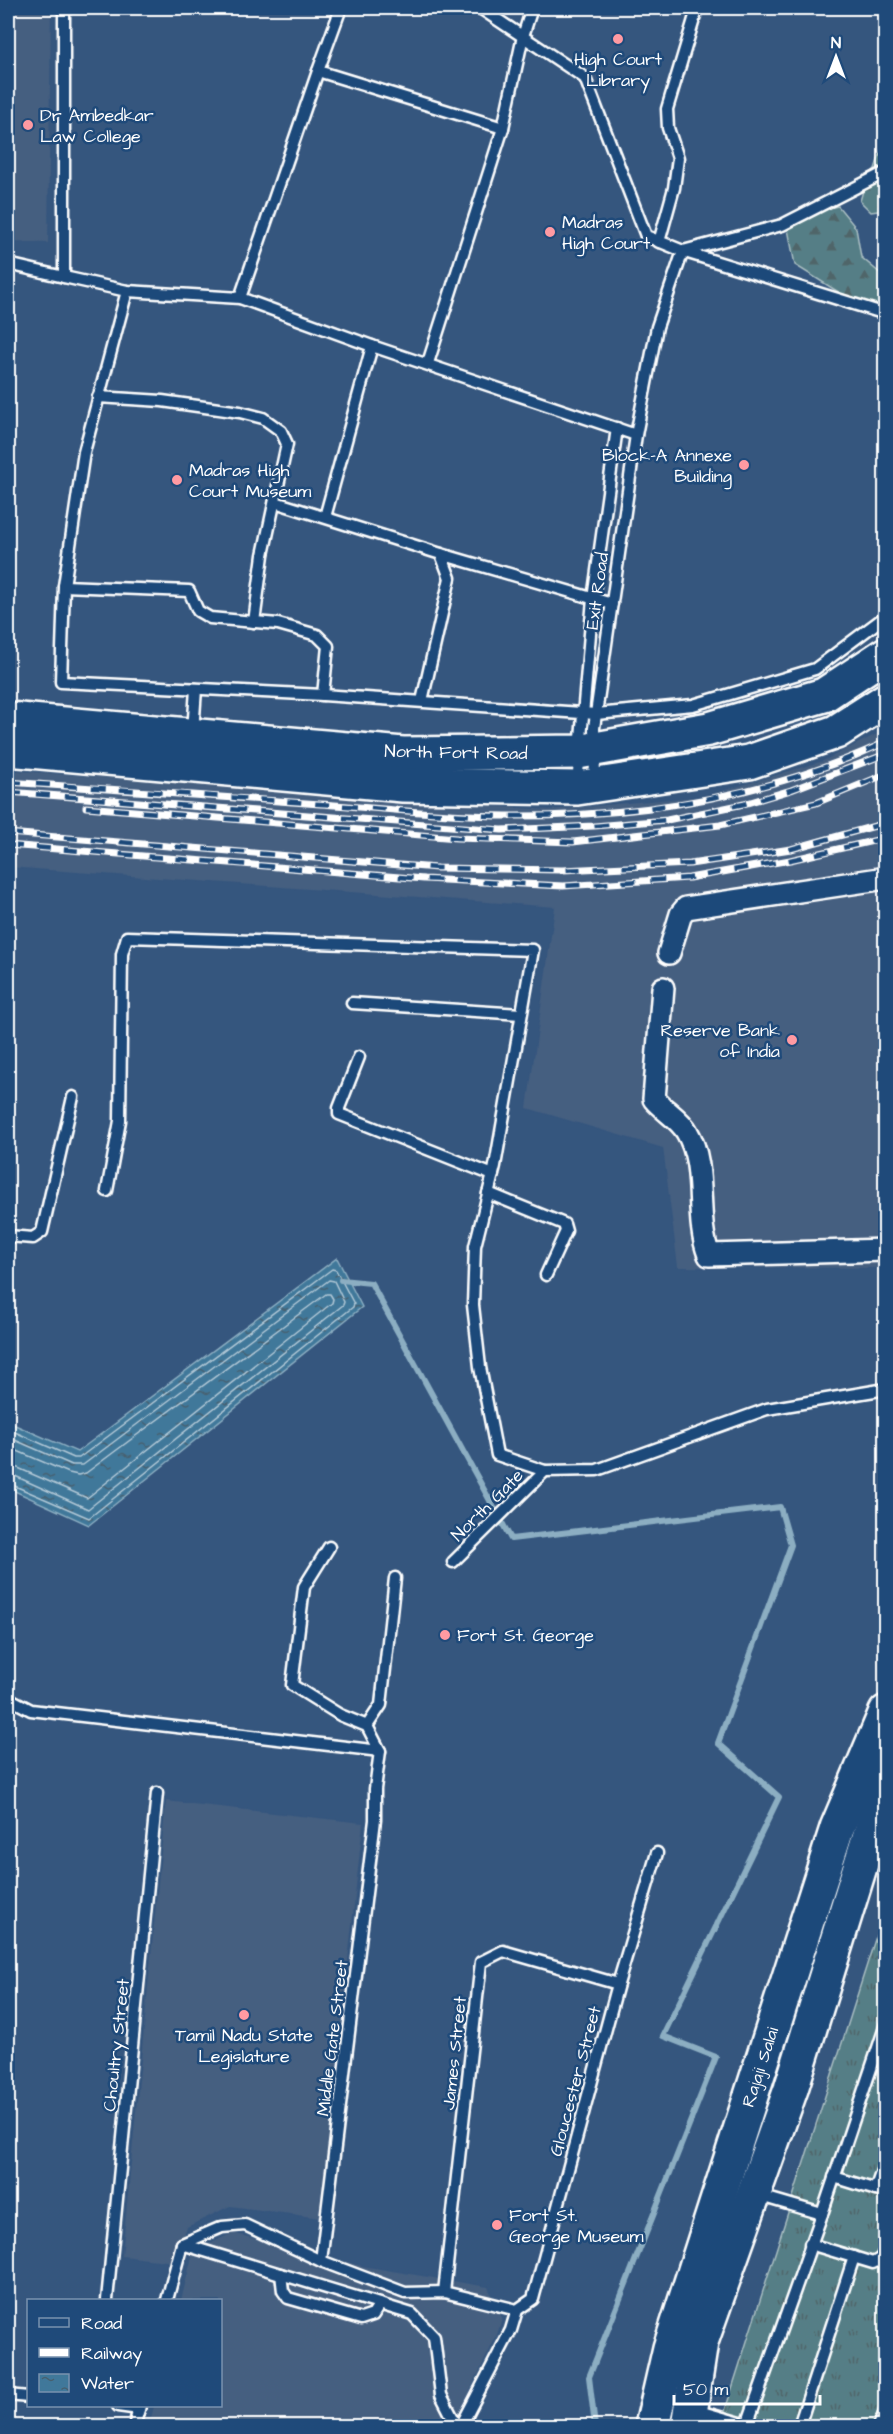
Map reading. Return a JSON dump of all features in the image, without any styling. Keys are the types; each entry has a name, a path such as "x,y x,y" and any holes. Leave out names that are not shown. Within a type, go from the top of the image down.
{"main road":[{"name":"North Fort Road","path":"8,719 403,754 586,752 709,729 825,695 885,654"},
{"name":"North Fort Road","path":"8,749 403,785 586,787 749,762 837,732 885,700"},
{"name":"Rajaji Salai","path":"669,2418 701,2342 738,2188 837,1828 885,1712"},
{"name":"Rajaji Salai","path":"738,2188 791,2089 875,1853 885,1783"}],"street":[{"path":"669,953 681,914 686,908 885,878"},
{"path":"663,988 654,1099 686,1130 694,1147 703,1221 703,1241 709,1255 885,1250"}],"lane":[{"path":"64,8 64,277"},
{"path":"240,298 341,8"},
{"path":"480,8 585,78 646,236 683,251 885,314"},
{"path":"428,363 503,128 523,36 532,8"},
{"path":"659,242 674,189 678,158 668,128 667,109 695,16"},
{"path":"318,71 503,128"},
{"path":"683,251 782,225 885,172"},
{"name":"Exit Road","path":"586,752 596,714 636,435 657,327 683,251"},
{"path":"8,264 126,291 240,298 372,346 636,435"},
{"path":"126,291 84,452 64,586 61,682 323,695 596,714 693,705 815,669 885,616"},
{"path":"325,518 372,346"},
{"path":"98,397 162,401 240,412 262,418 281,430 287,444 263,555 254,622"},
{"path":"586,787 586,752 582,714 593,599 616,428"},
{"path":"275,502 612,604"},
{"path":"423,701 450,578 441,554"},
{"path":"64,586 189,591 198,611 210,618 278,624 317,635 328,646 323,695"},
{"path":"192,735 196,689"},
{"path":"586,752 586,787"},
{"path":"107,1191 120,1121 122,954 127,937 533,950 493,1175 475,1246 473,1305 487,1410 497,1455 545,1471 597,1470 767,1409 885,1389"},
{"path":"352,1003 521,1014"},
{"path":"359,1057 339,1108 339,1114 493,1175"},
{"path":"8,1236 33,1238 42,1232 73,1096"},
{"path":"488,1193 564,1224 566,1231 546,1275"},
{"name":"North Gate","path":"453,1562 545,1471"},
{"path":"329,1547 304,1587 292,1685 340,1715 367,1726 380,1751"},
{"path":"367,1726 381,1705 395,1578"},
{"path":"8,1698 31,1710 380,1751"},
{"name":"Middle Gate Street","path":"321,2261 375,1820 375,1789 380,1751"},
{"name":"Choultry Street","path":"107,2299 157,1793"},
{"name":"Gloucester Street","path":"516,2310 533,2299 618,1984 657,1853"},
{"name":"James Street","path":"444,2292 482,1962 503,1951 618,1984"},
{"path":"669,2418 749,2426 885,2024"},
{"path":"834,2177 880,2191 885,2159"},
{"path":"738,2188 822,2214"},
{"path":"182,2244 222,2227 245,2224 321,2261 405,2293 444,2292 516,2310 511,2330 459,2427"},
{"path":"182,2244 412,2314"},
{"path":"168,2299 182,2244"},
{"path":"810,2244 873,2263 878,2262 885,2248"},
{"path":"799,2427 854,2257"},
{"path":"281,2274 283,2291 288,2298 310,2305 361,2319 373,2315 380,2304"},
{"path":"405,2293 412,2314 434,2337 441,2395 459,2427"},
{"path":"8,2395 27,2397"},
{"path":"134,2427 140,2407"},
{"path":"879,2427 885,2409"}],"shaded area":[{"name":"Dr Ambedkar Law College","path":"8,8 51,8 48,243 8,242"},
{"path":"885,730 885,1268 678,1267 663,1148 527,1108 555,907 8,867 8,770 549,810 705,796 823,761"},
{"name":"Tamil Nadu State Legislature","path":"166,1801 363,1823 320,2218 230,2206 187,2227 174,2262 122,2256"},
{"path":"232,2233 362,2266 488,2287 502,2318 497,2335 453,2426 149,2426 154,2407 222,2407 222,2299 181,2299 193,2252"}],"green space":[{"path":"885,139 885,210 871,212 860,201 867,177 875,169"},
{"path":"838,206 856,228 861,257 881,274 885,274 885,317 869,311 795,265 788,229 804,213"},
{"path":"885,1908 885,2426 720,2426"}],"water":[{"path":"337,1258 362,1307 89,1525 8,1488 8,1422 77,1452"}],"waterway":[{"path":"341,1280 371,1283 511,1539 780,1507 791,1545 718,1743 779,1797 663,2036 716,2057 589,2377 595,2426"}],"railway":[{"path":"8,782 459,815 603,813 652,808 748,790 795,777 886,742"},
{"path":"8,792 502,830 667,820 744,804 791,790 886,754"},
{"path":"86,807 457,838 573,842 720,825 816,803 886,774"},
{"path":"8,833 437,868 562,870 690,864 791,849 886,823"},
{"path":"8,845 424,879 563,886 689,878 790,860 886,838"}],"place":[{"name":"High Court Library","path":"618,39"},
{"name":"Dr Ambedkar Law College","path":"28,125"},
{"name":"Madras High Court","path":"550,232"},
{"name":"Block-A Annexe Building","path":"744,465"},
{"name":"Madras High Court Museum","path":"177,480"},
{"name":"Reserve Bank of India","path":"792,1040"},
{"name":"Fort St. George","path":"445,1635"},
{"name":"Tamil Nadu State Legislature","path":"244,2015"},
{"name":"Fort St. George Museum","path":"497,2225"}]}
